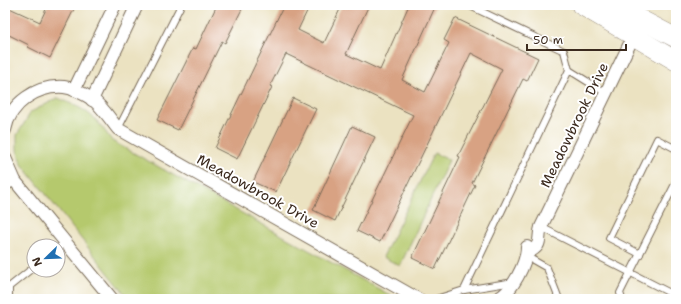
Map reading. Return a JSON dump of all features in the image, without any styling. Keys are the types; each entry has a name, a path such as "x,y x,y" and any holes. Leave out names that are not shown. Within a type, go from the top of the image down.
{"main road":[{"path":"581,5 676,61"},
{"path":"613,5 676,38"}],"street":[{"path":"74,90 115,5"},
{"path":"92,100 137,5"},
{"name":"Meadowbrook Drive","path":"497,299 515,282 526,255 528,245 534,233 540,229 634,35"},
{"name":"Meadowbrook Drive","path":"5,130 13,110 28,95 45,88 65,87 74,90 92,100 106,113 118,129 418,299"},
{"path":"5,158 15,181 56,238"},
{"path":"66,250 112,299"}],"lane":[{"path":"118,129 181,5"},
{"path":"464,290 568,70 564,51 468,5"},
{"path":"568,70 606,93"},
{"path":"640,254 609,238 657,139 676,148"},
{"path":"5,189 15,181"},
{"path":"622,299 620,293 676,182"},
{"path":"540,229 676,296"},
{"path":"526,255 547,268 559,299"},
{"path":"9,299 9,287 26,273"},
{"path":"436,299 464,290 515,282"}],"green space":[{"path":"58,98 89,114 100,124 112,141 397,299 129,299 21,163 17,150 17,135 31,112"},
{"path":"434,153 449,160 400,266 383,257"}],"building":[{"path":"48,5 76,5 50,58 5,33 5,6 40,22"},
{"path":"217,5 244,5 225,43 222,41 178,130 157,120 193,48 196,49"},
{"path":"284,5 310,5 298,30 324,43 342,5 369,5 346,54 380,70 409,5 436,5 402,80 425,92 449,43 444,40 455,18 538,58 527,81 523,79 472,183 475,185 435,269 412,258 460,157 458,156 502,69 471,53 380,242 357,231 413,115 286,54 270,86 272,87 237,159 215,148"},
{"path":"293,98 316,109 276,192 253,182"},
{"path":"352,126 375,137 335,221 313,210"}]}
